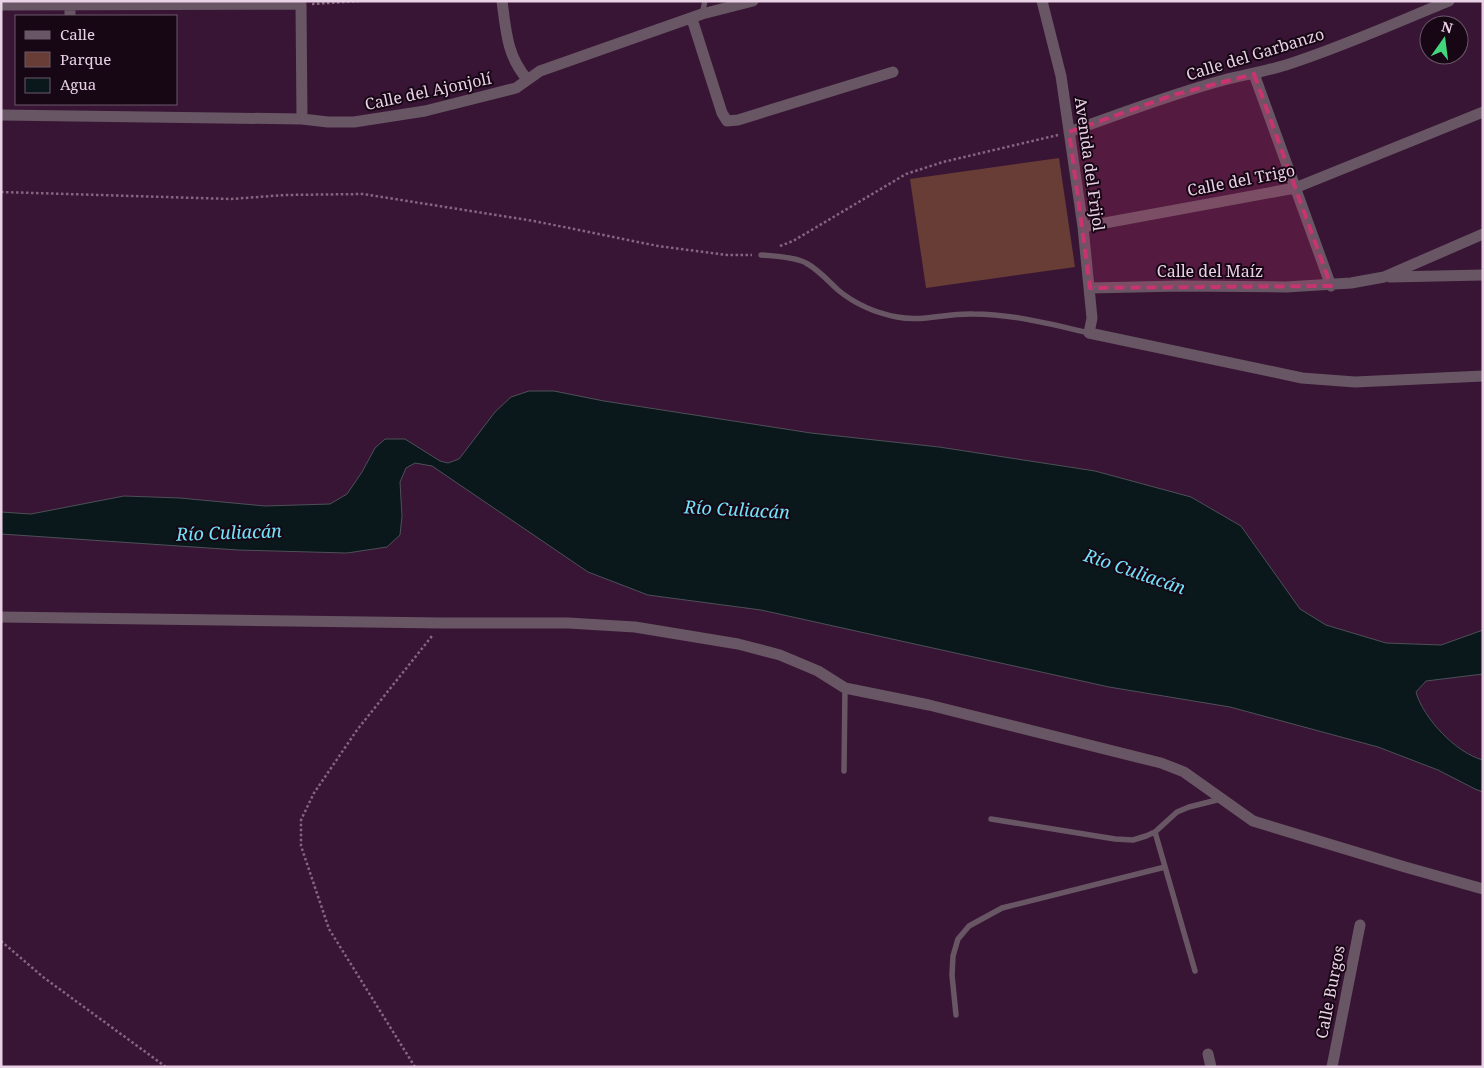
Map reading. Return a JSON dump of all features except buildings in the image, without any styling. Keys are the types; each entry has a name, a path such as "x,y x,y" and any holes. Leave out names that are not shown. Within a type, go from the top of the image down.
{"street":[{"path":"502,1 509,48 517,68 527,79"},
{"name":"Calle del Ajonjolí","path":"1,115 302,119 354,122 424,111 516,88 540,71 697,16 753,1"},
{"name":"Avenida del Frijol","path":"1042,1 1061,76 1083,227 1092,318 1090,333"},
{"name":"Calle del Garbanzo","path":"1069,132 1173,95 1254,74 1329,49 1449,1"},
{"path":"1,5 70,8 301,4 302,119"},
{"path":"697,16 722,113 727,121 738,120 893,72"},
{"path":"1254,74 1331,286"},
{"path":"68,116 69,105"},
{"name":"Calle del Trigo","path":"1083,227 1295,188 1483,112"},
{"path":"1384,277 1483,234"},
{"path":"1384,277 1483,275"},
{"name":"Calle del Maíz","path":"1090,288 1331,286 1384,277"},
{"path":"1090,333 1311,379 1355,382 1483,376"},
{"path":"1,617 568,623 645,629 738,644 780,655 818,670 845,688 929,705 1161,763 1184,772 1253,821 1483,889"},
{"name":"Calle Burgos","path":"1332,1067 1360,924"},
{"path":"1208,1054 1211,1067"}],"lane":[{"path":"697,16 705,1"},
{"path":"761,254 805,262 839,291 875,312 898,317 930,319 953,314 999,315 1022,318 1090,333"},
{"path":"844,771 845,688"},
{"path":"991,819 1115,839 1133,840 1155,832 1177,812 1189,807 1223,799"},
{"path":"1155,832 1195,971"},
{"path":"956,1015 952,975 953,956 958,939 969,926 1002,908 1165,867"}],"path":[{"path":"301,4 358,1"},
{"path":"1,192 232,199 285,195 363,194 525,219 658,246 727,255 761,254 793,241 906,174 943,162 1069,132"},
{"path":"415,1067 329,928 301,846 301,820 314,792 357,730 442,623"},
{"path":"1,941 44,977 166,1067"}],"highlighted area":[{"path":"1254,74 1331,286 1090,288 1069,132 1173,95"}],"green space":[{"path":"1059,158 1075,267 926,288 910,179"}],"water":[{"name":"Río Culiacán","path":"529,391 554,391 604,401 811,433 939,447 1095,471 1191,497 1241,526 1300,609 1326,625 1386,643 1441,645 1483,630 1483,674 1426,681 1416,692 1426,713 1442,733 1462,750 1483,760 1483,792 1438,770 1378,747 1230,707 1109,687 761,610 648,595 588,572 432,466 415,463 406,468 400,482 402,516 400,535 387,547 347,553 238,550 1,534 1,512 31,514 124,496 180,498 265,506 330,504 347,494 375,448 385,439 405,439 440,461 448,463 459,459 495,412 511,397"}]}
